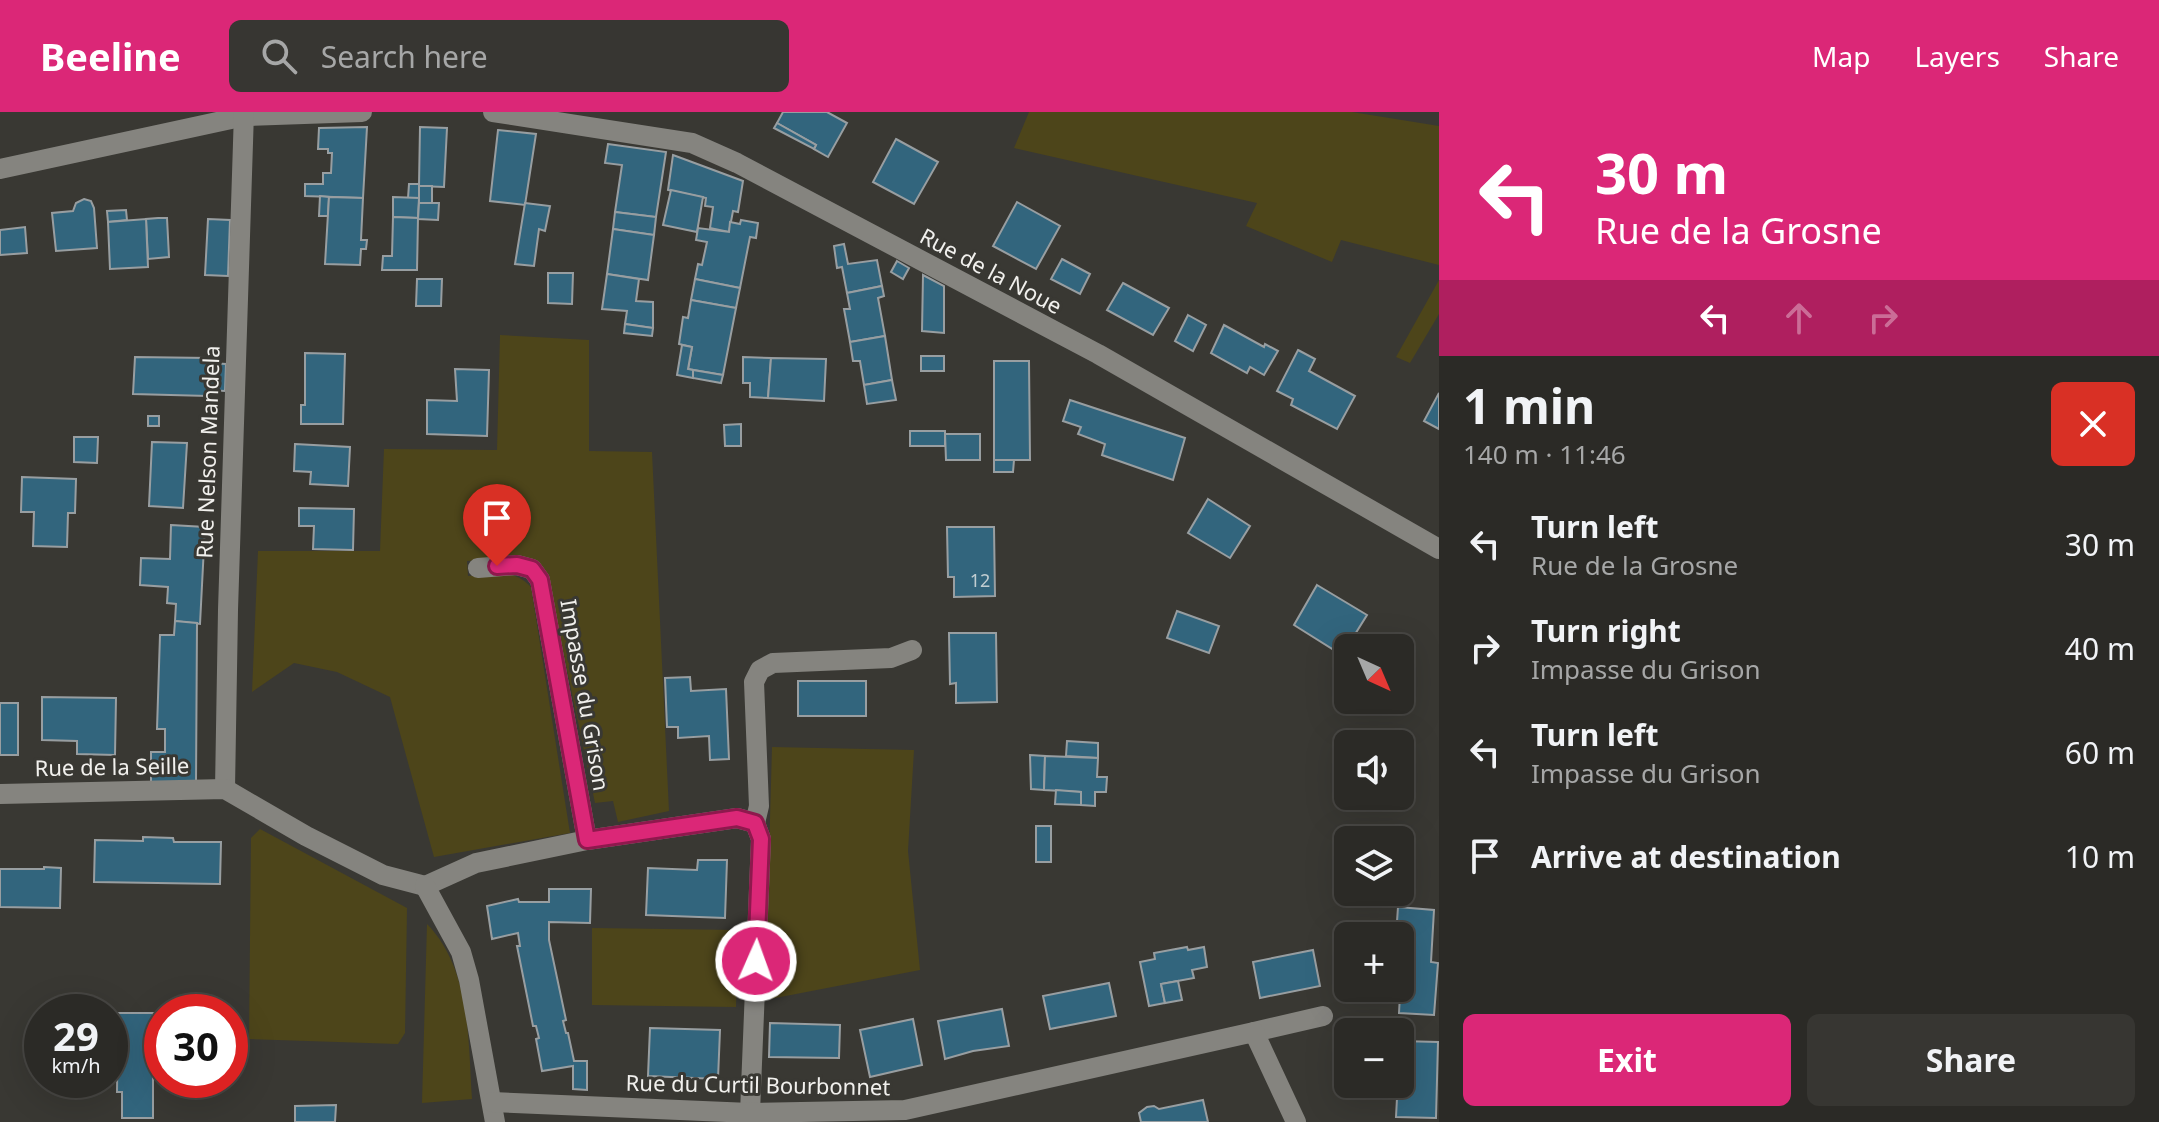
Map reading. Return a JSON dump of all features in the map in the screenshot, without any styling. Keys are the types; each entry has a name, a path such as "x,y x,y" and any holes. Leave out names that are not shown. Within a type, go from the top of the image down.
{"street":[{"path":"0,169 245,114 362,112"},
{"name":"Rue de la Noue","path":"493,112 692,143 737,163 1098,354 1439,549"},
{"name":"Rue Nelson Mandela","path":"225,789 231,501 245,114"},
{"name":"Impasse du Grison","path":"478,568 517,565 532,569 540,580 587,840"},
{"path":"750,1113 761,839 755,823 759,806 754,682 760,670 773,663 891,658 912,650"},
{"path":"225,789 306,836 383,875 425,886 476,863 587,840 737,818 755,823"},
{"name":"Rue de la Seille","path":"0,794 225,789"},
{"path":"425,886 461,952 494,1112"},
{"name":"Rue du Curtil Bourbonnet","path":"494,1112 905,1110 1323,1016"},
{"path":"1254,1032 1296,1122"}],"shaded area":[{"path":"1029,112 1352,112 1439,126 1439,265 1341,240 1332,262 1246,226 1257,203 1014,148"},
{"path":"1439,280 1439,314 1410,363 1396,357"},
{"path":"500,335 589,340 589,451 652,452 669,811 618,822 613,801 595,803 548,579 518,557 467,561 468,576 509,574 531,587 570,833 434,857 390,697 337,672 294,663 252,692 258,551 380,551 384,449 497,450"},
{"path":"772,747 914,750 908,851 920,970 765,1000"},
{"path":"260,829 407,908 405,1033 398,1044 249,1039 251,838"},
{"path":"427,924 452,962 460,984 468,1030 472,1099 422,1103"},
{"path":"592,928 738,930 736,1007 592,1005"}],"building":[{"path":"783,112 827,112 847,123 828,157 814,149 816,145 777,123"},
{"path":"777,123 816,145 814,149 774,128"},
{"path":"367,127 363,198 305,196 305,184 323,184 323,173 331,173 332,153 328,153 328,149 318,149 319,128"},
{"path":"420,127 447,128 444,187 419,186"},
{"path":"498,130 536,134 525,205 490,201"},
{"path":"896,139 938,162 914,204 873,182"},
{"path":"608,144 666,152 656,217 615,212 622,165 605,163"},
{"path":"673,155 743,181 738,212 733,211 729,232 710,228 713,207 705,206 706,198 668,190"},
{"path":"409,184 419,184 419,198 408,198"},
{"path":"419,186 432,186 432,203 419,203"},
{"path":"671,190 703,197 697,232 663,225"},
{"path":"320,196 329,197 328,216 319,216"},
{"path":"329,197 363,198 361,240 367,240 366,249 361,249 360,265 325,264"},
{"path":"393,197 419,198 418,218 393,217"},
{"path":"84,199 91,201 94,208 97,248 56,251 52,213 73,211 76,203"},
{"path":"1017,202 1060,226 1036,269 993,246"},
{"path":"419,203 439,203 438,220 418,219"},
{"path":"525,203 550,206 545,231 539,229 534,266 515,264"},
{"path":"126,210 127,220 108,222 107,211"},
{"path":"615,212 656,217 654,235 613,229"},
{"path":"393,217 418,218 417,270 382,270 383,256 392,256"},
{"path":"167,218 169,257 148,259 146,219"},
{"path":"146,219 148,267 110,269 108,222"},
{"path":"208,219 230,220 228,276 205,275"},
{"path":"741,220 758,223 756,238 750,237 740,288 695,279 707,242 696,240 698,228 729,232 730,222 740,224"},
{"path":"25,227 27,253 0,255 0,230"},
{"path":"613,229 654,235 648,280 607,274"},
{"path":"844,244 848,264 877,260 882,286 847,293 842,267 837,268 834,246"},
{"path":"1062,259 1090,274 1080,294 1051,279"},
{"path":"897,261 909,268 903,279 891,272"},
{"path":"548,273 573,273 572,304 548,303"},
{"path":"607,274 639,279 636,301 653,302 653,328 625,324 627,311 602,309"},
{"path":"923,275 944,286 944,333 922,331"},
{"path":"417,279 442,279 441,306 416,306"},
{"path":"695,279 740,288 736,308 691,300"},
{"path":"1123,283 1169,308 1153,335 1107,310"},
{"path":"882,286 884,296 878,298 885,336 850,342 844,309 850,309 847,293"},
{"path":"691,300 736,308 723,375 688,369 692,347 679,344 683,317 688,318"},
{"path":"1188,315 1206,325 1193,351 1175,341"},
{"path":"625,324 653,328 652,336 624,333"},
{"path":"1224,325 1264,347 1265,344 1278,351 1264,375 1250,367 1247,373 1211,353"},
{"path":"885,336 892,380 864,385 860,361 853,361 850,342"},
{"path":"682,345 692,347 688,369 693,370 693,378 677,375"},
{"path":"1298,350 1315,359 1309,371 1355,396 1337,429 1291,405 1293,399 1277,391"},
{"path":"305,353 345,354 343,424 301,424 301,405 305,405"},
{"path":"921,356 944,356 944,371 921,371"},
{"path":"135,357 209,358 208,396 133,394"},
{"path":"743,357 771,358 768,398 750,397 750,383 743,383"},
{"path":"771,358 826,359 824,401 768,398"},
{"path":"994,361 1029,361 1030,460 994,460"},
{"path":"209,363 226,364 225,391 208,390"},
{"path":"455,369 489,370 487,436 427,434 427,400 457,401"},
{"path":"693,370 723,375 721,383 693,378"},
{"path":"892,380 896,400 867,404 864,385"},
{"path":"1439,393 1439,429 1424,421"},
{"path":"1070,400 1185,438 1173,480 1102,455 1105,444 1078,434 1081,427 1063,421"},
{"path":"148,416 159,416 159,426 148,426"},
{"path":"741,424 741,446 725,446 724,425"},
{"path":"910,431 945,431 945,446 910,446"},
{"path":"945,434 980,434 980,460 946,460"},
{"path":"74,437 98,437 97,463 74,462"},
{"path":"152,442 187,443 183,508 149,506"},
{"path":"295,444 350,447 348,486 310,484 311,472 294,471"},
{"path":"994,460 1014,460 1013,472 994,472"},
{"path":"22,477 76,479 75,513 68,513 67,547 33,546 34,512 21,512"},
{"path":"1208,499 1250,526 1230,558 1188,533"},
{"path":"299,508 354,509 353,550 313,549 314,526 299,526"},
{"path":"171,525 205,527 200,624 175,621 176,604 167,603 168,587 140,585 141,558 170,559"},
{"path":"947,527 994,527 995,596 954,597 954,577 948,577"},
{"path":"1317,585 1367,615 1355,634 1334,634 1334,650 1294,625"},
{"path":"1177,611 1219,626 1209,653 1167,638"},
{"path":"175,621 197,623 196,783 151,783 151,752 165,752 165,729 157,729 160,635 174,635"},
{"path":"949,633 996,633 997,702 956,703 956,683 950,684"},
{"path":"690,677 691,691 726,689 729,759 710,760 709,736 678,738 678,727 667,727 665,678"},
{"path":"798,681 866,681 866,716 798,716"},
{"path":"42,697 116,698 115,755 77,754 77,741 42,740"},
{"path":"0,703 18,703 18,755 0,755"},
{"path":"1067,741 1098,743 1098,758 1066,756"},
{"path":"1030,755 1045,756 1044,790 1031,789"},
{"path":"1045,756 1098,758 1097,777 1107,777 1106,792 1095,792 1095,806 1081,805 1081,792 1044,790"},
{"path":"1056,790 1081,792 1081,805 1055,804"},
{"path":"1036,826 1051,826 1051,862 1036,862"},
{"path":"143,837 173,838 174,842 221,842 220,884 94,882 95,840 143,841"},
{"path":"698,860 727,860 725,918 646,915 648,868 697,870"},
{"path":"61,868 60,908 0,907 0,869"},
{"path":"549,889 591,889 590,923 549,922 549,940 566,1020 563,1021 574,1061 587,1061 587,1090 573,1089 573,1066 542,1071 536,1039 539,1038 536,1026 533,1026 517,946 520,946 518,933 492,939 487,906 518,899 519,902 549,902"},
{"path":"1398,907 1434,910 1431,962 1438,963 1434,1015 1399,1013 1400,1002 1414,1002 1414,922 1397,922"},
{"path":"1187,947 1188,950 1204,947 1207,967 1192,970 1194,978 1161,984 1165,1003 1149,1006 1140,962 1155,959 1154,953"},
{"path":"1313,950 1320,986 1260,998 1253,962"},
{"path":"1178,981 1182,1000 1165,1003 1161,984"},
{"path":"1109,983 1116,1016 1050,1029 1043,996"},
{"path":"1002,1009 1009,1046 945,1059 938,1021"},
{"path":"128,1013 144,1013 144,1098 153,1098 153,1118 122,1118 122,1098 128,1098"},
{"path":"913,1019 922,1065 870,1077 860,1030"},
{"path":"770,1023 840,1025 839,1058 769,1057"},
{"path":"650,1028 720,1030 718,1079 648,1076"},
{"path":"1414,1041 1438,1042 1436,1118 1396,1117 1397,1098 1414,1098"},
{"path":"1203,1100 1208,1122 1141,1122 1139,1113 1147,1107 1159,1109"},
{"path":"336,1105 335,1122 295,1122 295,1106"}],"route":[{"path":"497,566 517,565 532,569 540,580 587,840 737,818 755,823 761,839 756,961"}]}
